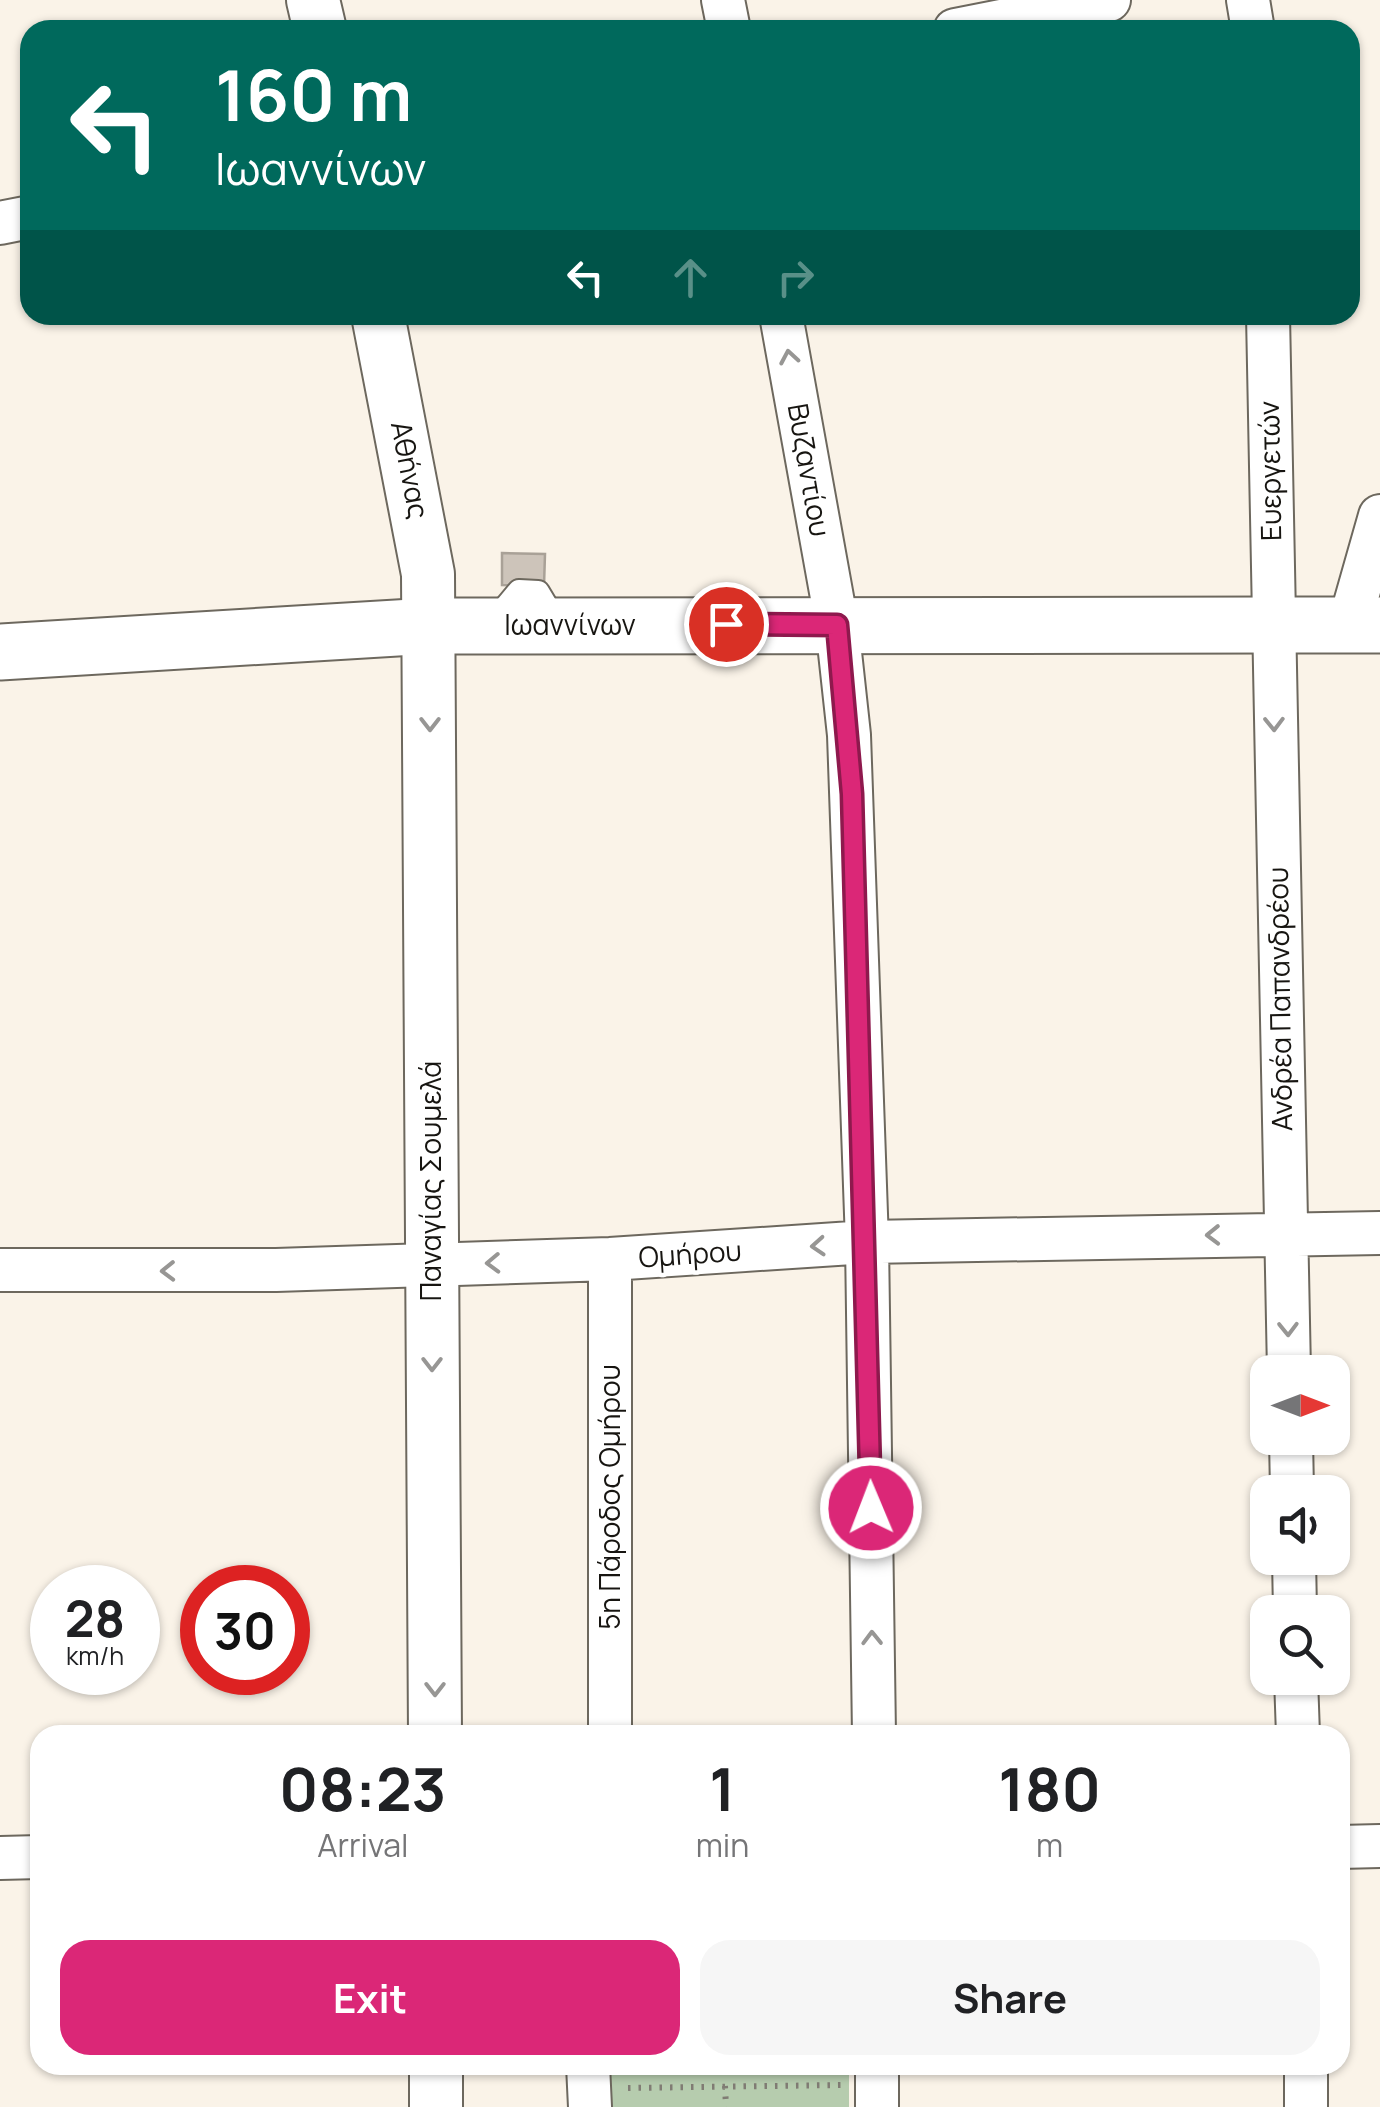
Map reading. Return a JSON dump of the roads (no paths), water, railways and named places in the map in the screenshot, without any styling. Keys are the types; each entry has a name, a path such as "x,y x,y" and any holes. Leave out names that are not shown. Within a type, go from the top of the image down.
{"main road":[{"name":"Ιωαννίνων","path":"0,652 430,626 1365,625"}],"street":[{"path":"1006,20 1108,0"},
{"name":"Αθήνας","path":"380,325 421,524 430,626"},
{"name":"Βυζαντίου","path":"783,325 837,625 852,794 867,1242 874,1725"},
{"name":"Ευεργετών","path":"1268,325 1272,626"},
{"path":"1365,625 1380,516"},
{"name":"Παναγίας Σουμελά","path":"430,626 435,1725"},
{"name":"Ανδρέα Παπανδρέου","path":"1272,626 1289,1355"},
{"name":"Ομήρου","path":"0,1270 276,1270 610,1259 867,1242 1380,1233"},
{"name":"5η Πάροδος Ομήρου","path":"610,1259 610,1725"},
{"path":"1297,1695 1298,1725"},
{"path":"1350,1847 1380,1846"},
{"path":"0,1858 30,1858"},
{"path":"436,2075 436,2107"},
{"path":"1306,2075 1306,2107"}]}
